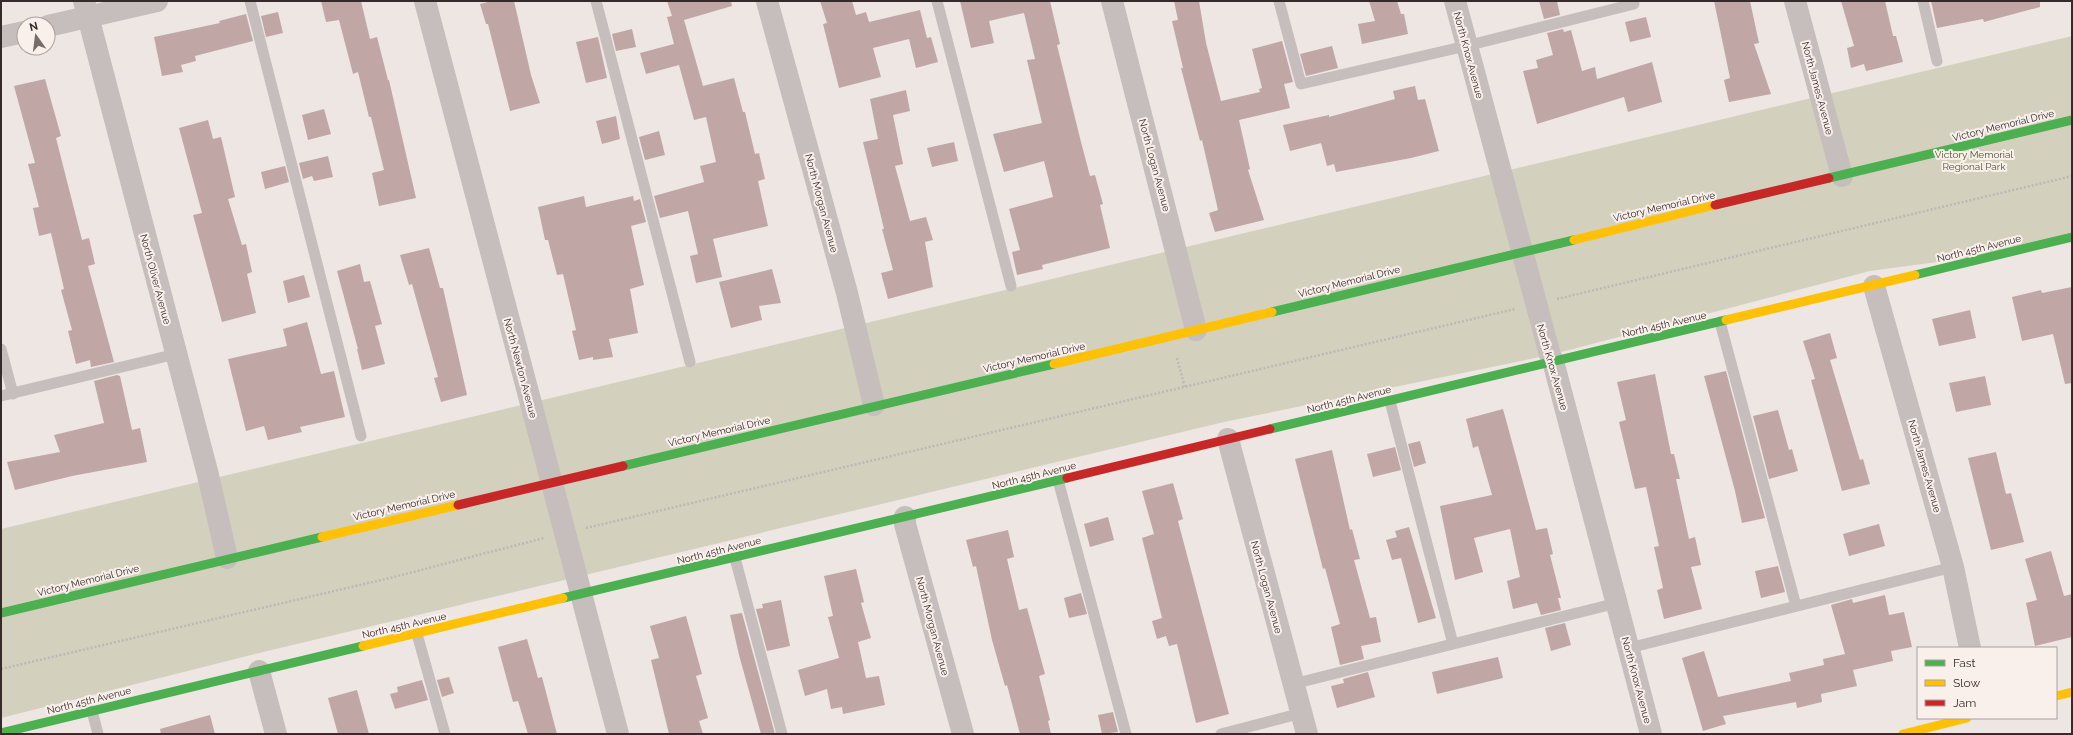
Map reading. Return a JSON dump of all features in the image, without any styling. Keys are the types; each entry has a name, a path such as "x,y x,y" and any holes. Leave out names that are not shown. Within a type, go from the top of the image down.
{"street":[{"path":"56,22 86,9 156,1"},
{"name":"North Newton Avenue","path":"425,1 550,482 618,734"},
{"name":"North Morgan Avenue","path":"767,1 847,293 874,405"},
{"name":"North Logan Avenue","path":"1112,1 1196,330"},
{"name":"North Knox Avenue","path":"1455,1 1520,252 1553,362 1651,734"},
{"name":"North James Avenue","path":"1795,1 1842,176"},
{"name":"North Oliver Avenue","path":"86,9 208,475 226,558"},
{"path":"1,38 16,34"},
{"name":"Victory Memorial Drive","path":"1,613 226,558 1171,336 2072,120"},
{"name":"North 45th Avenue","path":"1,733 1874,286 2072,237"},
{"name":"North James Avenue","path":"1874,286 1953,567 1970,647"},
{"name":"North Logan Avenue","path":"1228,439 1307,734"},
{"name":"North Morgan Avenue","path":"905,517 905,524 963,734"},
{"path":"259,671 276,734"},
{"path":"2057,696 2072,692"},
{"path":"1903,734 1946,729 1965,719"}],"lane":[{"path":"250,1 361,436"},
{"path":"596,1 690,362"},
{"path":"937,1 1011,286"},
{"path":"1279,1 1301,84 1466,46 1634,4 1633,1"},
{"path":"1923,1 1937,60"},
{"path":"1720,322 1796,606"},
{"path":"1,350 13,394"},
{"path":"1,396 176,354"},
{"path":"1390,401 1452,644"},
{"path":"1058,480 1126,734"},
{"path":"735,558 782,734"},
{"path":"1628,648 1953,567"},
{"path":"1293,684 1617,603"},
{"path":"417,634 445,734"},
{"path":"92,711 98,734"},
{"path":"1221,734 1302,713"}],"path":[{"path":"1559,299 2072,176"},
{"path":"589,527 1185,388 1510,310"},
{"path":"1171,336 1185,388"},
{"path":"1,669 394,577 539,540"}],"green space":[{"name":"Victory Memorial Regional Park","path":"2072,36 2072,235 1997,254 1870,271 1550,355 1224,422 255,654 1,718 1,529"}],"building":[{"path":"321,1 361,1 370,39 377,37 389,80 416,198 379,206 372,173 384,170 371,117 369,117 358,72 353,74 339,20 326,22"},
{"path":"492,1 514,1 531,75 540,103 510,111 488,24 486,24 480,4"},
{"path":"667,1 731,1 732,6 684,20 703,86 734,78 743,112 745,112 755,154 759,153 765,179 758,181 768,226 713,239 722,277 696,283 690,256 698,254 688,211 660,218 654,196 704,182 700,166 716,162 706,117 694,120 679,65 646,74 640,53 674,44 667,17 672,16"},
{"path":"820,1 852,1 856,15 866,12 869,22 920,10 927,38 931,37 938,62 916,68 909,39 873,48 881,77 839,88 823,24 827,23"},
{"path":"960,1 1050,1 1060,44 1057,45 1081,142 1090,176 1095,175 1103,204 1100,205 1110,248 1042,265 1043,269 1017,275 1012,252 1020,250 1009,209 1053,197 1044,161 1004,172 993,134 1042,123 1027,60 1035,59 1024,13 989,21 994,43 971,48"},
{"path":"1174,1 1199,1 1206,43 1221,101 1260,92 1259,89 1262,88 1252,49 1282,41 1293,82 1284,84 1290,108 1239,120 1250,169 1248,170 1264,220 1215,232 1209,213 1218,210 1202,140 1200,141 1181,68 1183,68 1172,21 1178,20"},
{"path":"1369,1 1397,1 1401,14 1404,14 1408,34 1362,44 1358,24 1375,21"},
{"path":"1539,1 1557,1 1560,15 1544,19"},
{"path":"1714,1 1750,1 1759,43 1754,44 1771,94 1729,102 1724,80 1730,78"},
{"path":"1841,1 1885,1 1893,36 1896,36 1903,62 1866,71 1864,64 1851,68 1847,48 1854,46"},
{"path":"1931,1 2040,1 2040,7 1984,22 1983,19 1937,28"},
{"path":"278,12 283,33 266,37 261,16"},
{"path":"246,14 253,41 195,56 196,61 181,65 183,72 162,76 154,37 220,23 219,21"},
{"path":"1646,17 1651,37 1630,42 1625,22"},
{"path":"632,29 636,47 616,51 612,34"},
{"path":"1563,29 1564,32 1571,30 1582,71 1595,67 1597,79 1652,62 1662,102 1628,112 1624,97 1537,124 1523,71 1538,68 1536,60 1553,55 1547,33"},
{"path":"598,37 607,78 586,83 576,42"},
{"path":"1332,46 1338,68 1306,76 1300,54"},
{"path":"45,79 61,136 56,138 82,240 89,238 95,264 88,266 114,362 91,367 90,360 76,364 68,331 72,330 61,290 64,289 51,233 39,236 33,208 39,207 28,164 35,163 14,86"},
{"path":"1415,86 1418,100 1425,99 1439,151 1411,158 1336,172 1334,164 1327,166 1321,143 1290,151 1283,125 1329,115 1329,117 1395,99 1393,91"},
{"path":"906,90 910,111 893,115 903,164 895,166 910,221 926,217 933,240 925,242 933,287 888,299 881,273 893,270 882,229 884,229 863,142 878,139 870,99"},
{"path":"324,109 331,134 308,140 302,115"},
{"path":"616,116 620,139 602,144 596,121"},
{"path":"208,120 213,139 221,137 235,197 228,199 242,245 246,244 252,272 247,274 256,313 222,322 193,215 202,213 179,128"},
{"path":"659,131 665,155 645,160 639,137"},
{"path":"954,142 958,161 932,167 927,148"},
{"path":"328,156 333,177 314,181 312,176 303,179 299,163"},
{"path":"285,166 289,182 265,189 261,172"},
{"path":"584,196 586,207 633,196 634,201 640,199 646,222 631,226 644,285 630,289 638,333 609,339 613,357 593,360 593,357 579,360 572,331 576,330 563,274 557,275 548,240 545,240 538,207"},
{"path":"429,248 440,288 443,288 467,395 441,402 434,378 438,377 412,284 409,285 400,255"},
{"path":"360,264 364,282 370,281 382,324 375,326 385,364 362,370 358,349 337,271"},
{"path":"772,269 781,303 759,306 762,320 731,328 719,282"},
{"path":"304,275 310,297 288,303 283,281"},
{"path":"2072,287 2072,383 2065,384 2053,334 2022,341 2012,297 2041,290 2042,293"},
{"path":"1970,310 1976,338 1939,346 1932,319"},
{"path":"307,322 321,374 334,371 345,417 300,427 302,432 268,440 264,426 246,431 228,359 287,346 283,329"},
{"path":"1830,333 1837,358 1830,360 1860,460 1863,459 1870,484 1842,491 1811,380 1815,379 1803,341"},
{"path":"1726,371 1765,518 1742,523 1735,491 1704,376"},
{"path":"1655,374 1671,454 1674,454 1680,479 1676,479 1689,539 1695,537 1701,565 1691,567 1702,609 1664,619 1657,590 1663,588 1654,547 1659,546 1646,487 1635,489 1619,422 1626,420 1617,382"},
{"path":"117,375 120,376 132,430 140,428 147,462 72,476 15,490 7,462 60,452 54,435 104,423 94,381"},
{"path":"1985,376 1991,405 1956,412 1949,383"},
{"path":"1503,409 1536,530 1547,528 1553,554 1550,555 1561,598 1558,598 1561,610 1541,615 1537,603 1513,609 1507,581 1520,577 1510,529 1474,538 1483,572 1455,580 1440,506 1492,495 1478,446 1473,448 1466,419"},
{"path":"1778,410 1789,450 1792,449 1798,471 1769,479 1753,416"},
{"path":"1420,441 1426,463 1414,467 1408,444"},
{"path":"1395,447 1401,470 1373,477 1367,454"},
{"path":"1332,450 1350,530 1352,529 1360,559 1354,560 1370,618 1376,617 1381,642 1361,646 1364,659 1340,665 1331,627 1340,624 1325,568 1323,569 1295,459"},
{"path":"1996,452 2006,494 2011,493 2024,542 1991,550 1968,458"},
{"path":"1173,483 1183,519 1178,521 1229,714 1196,723 1177,644 1169,646 1166,636 1157,639 1152,621 1162,618 1142,538 1154,534 1142,491"},
{"path":"1108,517 1114,540 1090,547 1084,524"},
{"path":"1879,524 1885,546 1849,556 1843,534"},
{"path":"1409,527 1436,618 1418,623 1401,558 1392,560 1386,540 1397,537 1395,531"},
{"path":"1008,530 1014,557 1007,559 1019,610 1027,608 1045,674 1039,676 1050,720 1048,721 1051,734 1020,734 1007,685 1005,686 992,640 976,566 973,567 966,540"},
{"path":"2051,551 2064,596 2072,594 2072,637 2035,646 2026,603 2037,600 2025,559"},
{"path":"1778,566 1785,592 1761,598 1755,571"},
{"path":"856,569 864,602 861,603 871,638 858,642 866,678 879,676 885,705 843,714 842,707 831,709 827,689 805,696 798,670 839,658 828,617 833,616 824,576"},
{"path":"1081,593 1087,614 1069,618 1064,598"},
{"path":"1885,595 1889,615 1904,612 1912,647 1891,651 1893,661 1853,670 1857,686 1821,694 1822,702 1797,708 1796,702 1723,716 1726,724 1703,731 1682,658 1704,651 1718,697 1791,681 1789,673 1824,665 1823,659 1845,654 1831,605 1852,599 1853,603"},
{"path":"781,600 790,646 767,651 756,609 763,608 762,604"},
{"path":"742,613 775,734 761,734 739,655 730,615"},
{"path":"686,616 702,674 696,676 708,718 699,721 703,734 669,734 651,660 659,658 650,626"},
{"path":"1565,623 1571,645 1551,651 1545,628"},
{"path":"527,639 538,678 542,677 557,734 528,734 518,701 513,702 498,647"},
{"path":"1498,657 1503,678 1437,694 1432,672"},
{"path":"1368,672 1375,697 1337,708 1331,686 1344,683 1343,679"},
{"path":"449,677 454,693 442,697 437,680"},
{"path":"422,680 428,700 395,709 390,694 398,692 397,687"},
{"path":"357,690 369,734 338,734 328,698"},
{"path":"1113,712 1118,732 1102,734 1098,715"},
{"path":"210,715 215,734 161,734 160,729"}],"traffic: fast":[{"path":"1829,178 2072,120"},
{"path":"1915,275 2072,237"},
{"path":"1272,312 1574,240"},
{"path":"1270,429 1726,320"},
{"path":"623,466 1054,364"},
{"path":"563,598 1067,478"},
{"path":"1,613 322,537"},
{"path":"1,733 363,646"}],"traffic: slow":[{"path":"1574,240 1715,205"},
{"path":"1726,320 1915,275"},
{"path":"1054,364 1272,312"},
{"path":"322,537 458,505"},
{"path":"363,646 563,598"},
{"path":"2057,696 2072,692"},
{"path":"1903,734 1963,719"}],"traffic: jam":[{"path":"1715,205 1829,178"},
{"path":"1067,478 1270,429"},
{"path":"458,505 623,466"}]}
